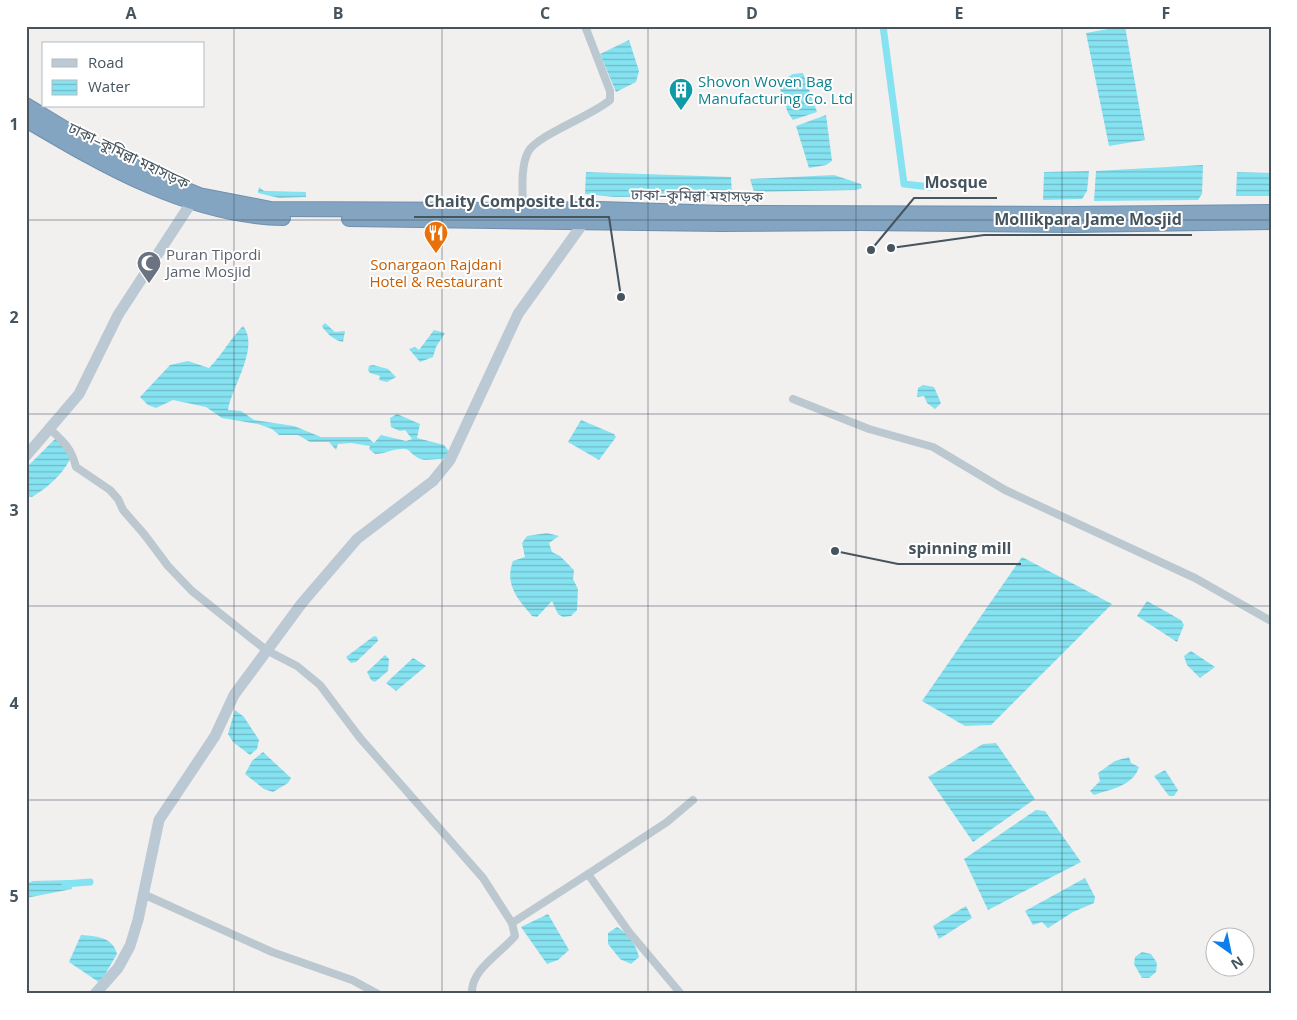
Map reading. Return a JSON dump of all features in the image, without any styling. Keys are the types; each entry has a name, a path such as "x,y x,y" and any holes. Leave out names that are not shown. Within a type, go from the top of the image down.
{"highway":[{"name":"ঢাকা–কুমিল্লা মহাসড়ক","path":"26,105 97,148 160,179 196,201 271,209 600,209 724,213 1071,214 1271,212"},
{"name":"ঢাকা–কুমিল্লা মহাসড়ক","path":"26,120 79,151 196,201 263,217 584,222 1072,225 1271,222"}],"street":[{"path":"523,210 523,184 528,153 534,143 587,116 610,100 610,91 586,26"},
{"path":"26,456 79,394 118,315 196,201"},
{"path":"95,994 118,968 130,946 138,920 159,820 215,736 234,696 302,603 357,539 433,481 450,460 518,314 584,222"},
{"path":"793,399 869,429 933,447 1013,494 1195,578 1271,621"},
{"path":"50,429 67,444 73,455 76,467 110,490 118,499 123,510 168,566 192,591 266,650 297,666 320,685 360,738 483,878 512,923 515,936 478,972 472,986 472,994"},
{"path":"512,923 667,822 693,800"},
{"path":"588,874 629,932 681,994"},
{"path":"143,894 272,952 352,980 378,994"}],"water":[{"path":"1125,26 1145,140 1109,146 1086,33"},
{"path":"629,40 639,71 636,82 616,92 600,54"},
{"path":"803,73 817,112 793,120 788,113 778,83 793,74"},
{"path":"826,115 832,161 826,165 809,168 796,126"},
{"path":"1203,165 1202,194 1198,200 1094,201 1096,171"},
{"path":"1089,171 1087,191 1082,199 1043,200 1044,172"},
{"path":"586,172 731,177 732,196 614,197 585,194"},
{"path":"1237,172 1271,173 1271,196 1236,196"},
{"path":"834,175 861,184 862,188 856,190 754,192 750,179"},
{"path":"259,187 264,191 306,192 306,197 279,198 258,193"},
{"path":"325,323 335,332 345,331 343,342 334,338 326,331 322,326"},
{"path":"243,326 247,335 247,355 228,410 241,411 254,420 294,426 321,437 367,437 374,443 381,435 406,441 412,439 405,430 400,431 391,427 390,418 397,414 420,424 417,438 444,445 450,453 445,459 426,460 418,458 406,449 375,454 369,449 370,446 351,443 338,444 336,450 329,442 310,442 298,435 279,435 272,429 258,424 222,418 206,407 173,400 156,408 148,405 140,397 170,365 188,361 209,368"},
{"path":"434,330 445,333 436,347 433,357 420,362 409,349 415,347 419,350"},
{"path":"373,365 388,369 396,377 387,382 379,380 380,376 370,373 368,370 369,366"},
{"path":"923,385 934,387 941,403 935,409 927,403 924,396 917,397 918,388"},
{"path":"581,420 614,434 616,437 599,460 568,442"},
{"path":"56,438 71,456 68,462 60,474 44,489 32,497 26,496 26,468"},
{"path":"547,533 559,536 549,543 552,552 560,556 574,570 573,579 578,589 577,610 571,616 563,617 558,614 552,601 537,617 532,616 517,597 511,584 510,577 513,561 525,557 522,543 527,536"},
{"path":"1022,557 1112,604 991,725 965,726 922,701"},
{"path":"1147,601 1181,620 1184,625 1177,642 1137,616"},
{"path":"374,636 377,637 378,641 356,662 351,663 346,657"},
{"path":"1191,651 1215,667 1200,678 1187,665 1184,656"},
{"path":"385,655 389,659 388,671 375,682 371,680 367,672"},
{"path":"413,658 426,666 396,691 386,683"},
{"path":"235,710 244,717 259,740 257,749 250,755 233,742 228,734"},
{"path":"996,743 1035,799 973,842 928,777 983,744"},
{"path":"263,752 291,778 288,783 273,792 264,789 245,774 252,761"},
{"path":"1129,757 1131,763 1139,767 1132,779 1114,789 1094,795 1090,791 1100,781 1098,773 1115,761"},
{"path":"1165,770 1178,790 1174,796 1169,796 1154,776"},
{"path":"1036,810 1045,811 1081,862 988,910 964,859"},
{"path":"1085,878 1095,897 1094,903 1073,912 1048,928 1042,922 1033,925 1025,911"},
{"path":"71,880 72,889 26,898 26,884 33,881"},
{"path":"966,906 972,918 939,939 933,926"},
{"path":"548,914 569,950 558,960 547,964 521,927"},
{"path":"617,927 628,936 638,953 639,957 631,964 620,959 608,944 608,933"},
{"path":"81,935 103,938 115,948 117,954 100,983 69,962"},
{"path":"1142,952 1151,954 1157,963 1156,972 1149,978 1142,978 1134,964 1135,957"}],"waterway":[{"path":"883,26 904,184 930,187"},
{"path":"65,884 90,882"}],"place":[{"name":"Shovon Woven Bag Manufacturing Co. Ltd","path":"681,111"},
{"name":"Mollikpara Jame Mosjid","path":"891,248"},
{"name":"Mosque","path":"871,250"},
{"name":"Sonargaon Rajdani Hotel & Restaurant","path":"436,254"},
{"name":"Puran Tipordi Jame Mosjid","path":"149,284"},
{"name":"Chaity Composite Ltd.","path":"621,297"},
{"name":"spinning mill","path":"835,551"}]}
